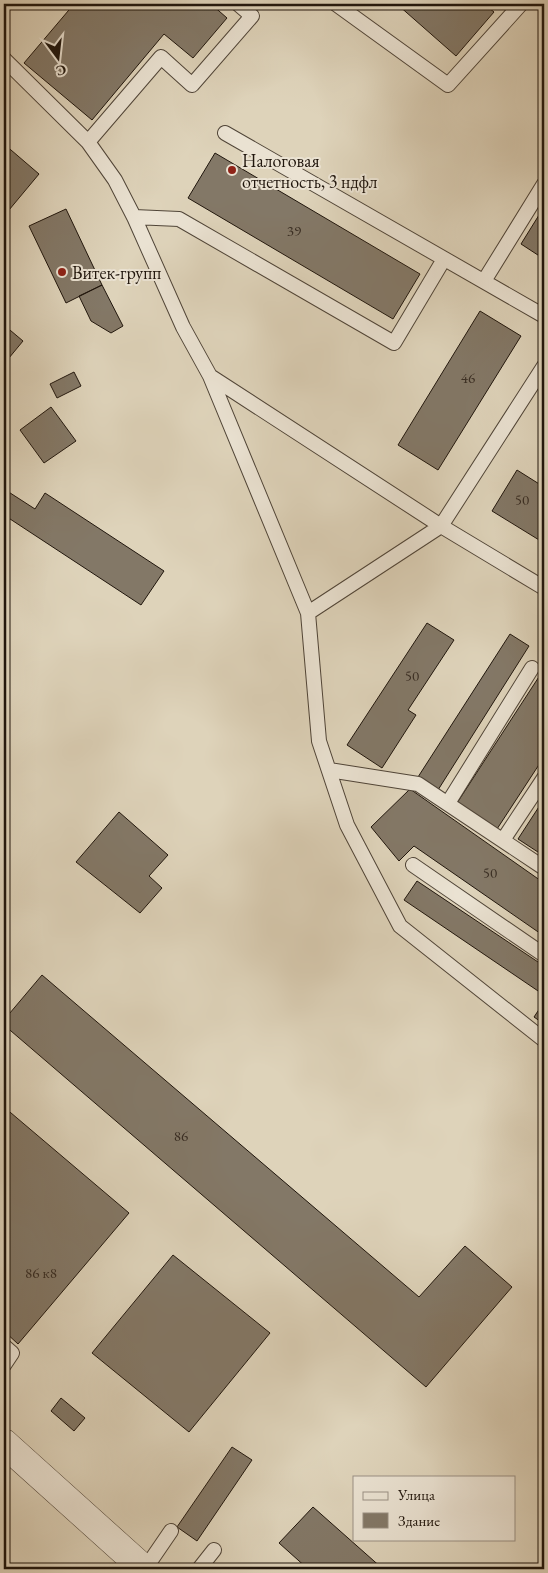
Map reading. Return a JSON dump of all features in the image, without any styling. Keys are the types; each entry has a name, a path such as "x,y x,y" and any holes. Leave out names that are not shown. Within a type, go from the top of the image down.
{"street":[{"path":"4,1443 144,1569"}],"lane":[{"path":"88,142 161,57 192,85 252,16 238,4"},
{"path":"337,4 448,85 521,4"},
{"path":"4,59 88,142 115,180 134,216 183,327 210,376 308,613 319,740 329,770 348,825 400,926 544,1040"},
{"path":"225,133 544,316"},
{"path":"484,281 544,184"},
{"path":"134,216 179,219 394,343 444,259"},
{"path":"308,613 441,526 544,366"},
{"path":"210,376 441,526 544,588"},
{"path":"448,803 532,668"},
{"path":"329,770 418,784 544,868"},
{"path":"503,840 544,778"},
{"path":"413,865 544,955"},
{"path":"4,1346 12,1353 4,1365"},
{"path":"144,1569 171,1530"},
{"path":"200,1569 214,1550"}],"building":[{"path":"74,4 211,4 227,18 193,58 164,34 92,120 24,63"},
{"path":"399,4 484,4 494,12 456,56"},
{"path":"4,144 39,174 4,216"},
{"path":"215,153 420,274 393,319 188,198"},
{"path":"544,207 544,259 521,244"},
{"path":"66,209 102,285 66,303 29,226"},
{"path":"102,285 123,326 111,333 91,321 79,296"},
{"path":"480,311 521,336 438,470 398,445"},
{"path":"4,325 23,341 4,364"},
{"path":"74,372 81,386 57,398 50,384"},
{"path":"51,407 76,441 44,463 20,430"},
{"path":"517,470 544,487 544,543 492,511"},
{"path":"4,489 35,509 45,493 164,571 141,605 4,515"},
{"path":"427,623 454,640 408,710 416,715 382,768 347,745"},
{"path":"510,634 529,646 438,790 418,777"},
{"path":"544,669 544,757 497,829 457,803"},
{"path":"410,789 544,883 544,936 414,846 399,861 371,827"},
{"path":"544,799 544,856 518,839"},
{"path":"119,812 168,855 149,876 162,888 140,913 76,862"},
{"path":"417,881 544,966 544,995 404,900"},
{"path":"42,975 419,1297 465,1246 512,1287 426,1387 4,1025 4,1020"},
{"path":"544,1002 544,1024 534,1017"},
{"path":"4,1107 129,1213 18,1344 4,1331"},
{"path":"173,1255 270,1333 189,1432 92,1353"},
{"path":"61,1398 85,1418 74,1431 51,1411"},
{"path":"232,1447 252,1460 197,1541 177,1527"},
{"path":"313,1507 383,1569 308,1569 279,1543"}],"place":[{"name":"Налоговая отчетность, 3 ндфл","path":"232,170"},
{"name":"Витек-групп","path":"62,272"}]}
